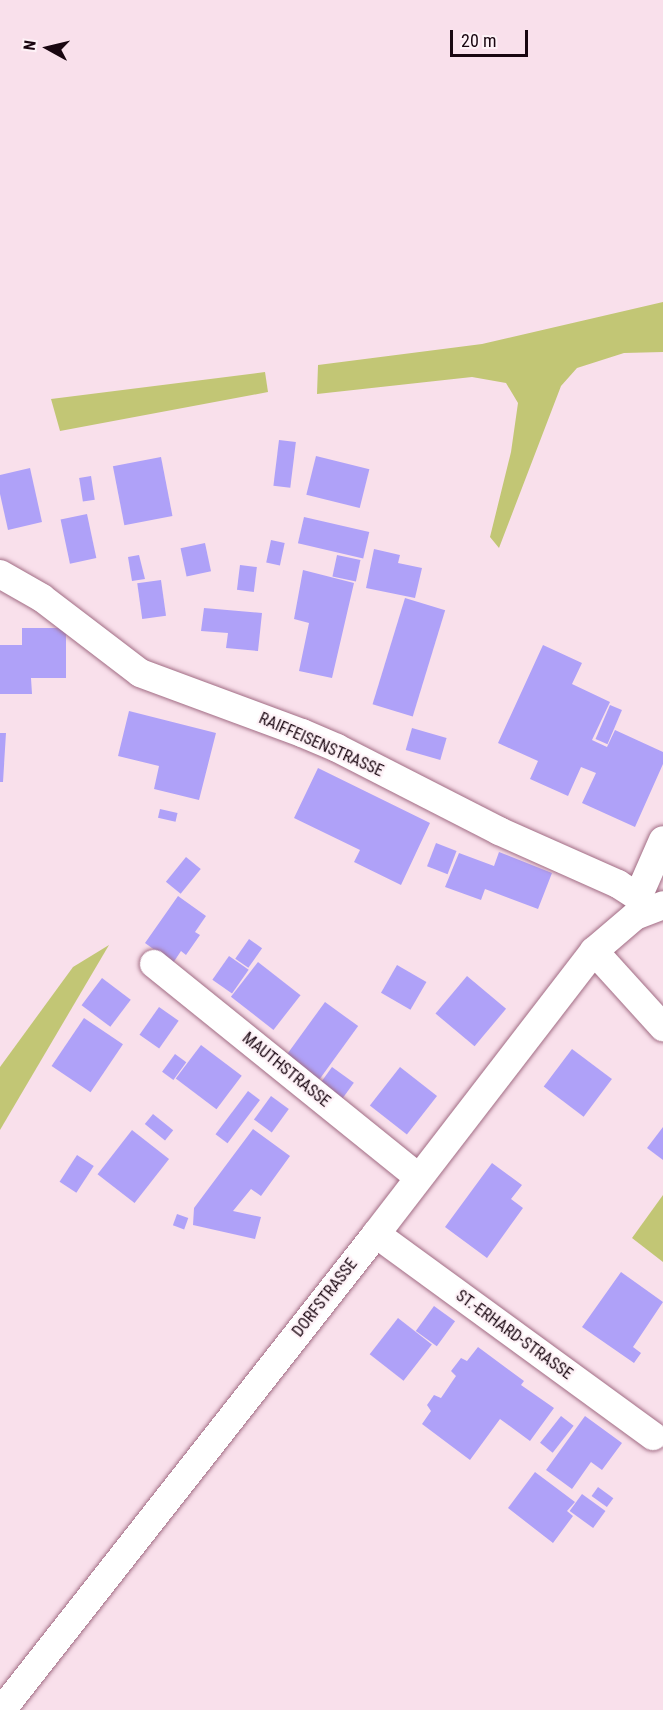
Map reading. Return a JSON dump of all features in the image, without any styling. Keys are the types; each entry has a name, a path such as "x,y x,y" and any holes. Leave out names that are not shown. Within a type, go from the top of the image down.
{"street":[{"name":"RAIFFEISENSTRASSE","path":"0,574 27,588 140,673 280,724 337,748 499,831 618,884 649,904"},
{"path":"0,599 27,588"},
{"path":"649,904 663,840"},
{"name":"DORFSTRASSE","path":"2,1710 376,1234 594,951 649,904"},
{"path":"594,951 663,1027"},
{"name":"MAUTHSTRASSE","path":"153,964 418,1177"},
{"name":"ST.-ERHARD-STRASSE","path":"376,1234 653,1436"}],"green space":[{"path":"663,302 663,352 624,353 577,368 561,386 499,548 490,537 511,452 518,403 506,383 472,377 317,394 318,365 482,344"},
{"path":"265,372 268,392 60,431 51,399"},
{"path":"109,945 0,1130 0,1067 73,967"},
{"path":"663,1195 663,1262 632,1238"}],"building":[{"path":"279,440 296,442 290,488 273,486"},
{"path":"316,456 369,469 360,508 306,495"},
{"path":"161,457 172,516 124,525 113,466"},
{"path":"30,468 42,522 8,530 0,494 0,475"},
{"path":"91,476 95,500 83,502 79,478"},
{"path":"87,514 96,558 70,564 61,520"},
{"path":"304,517 369,532 363,558 298,543"},
{"path":"271,540 285,543 280,565 266,562"},
{"path":"205,543 211,571 187,577 181,548"},
{"path":"374,549 400,555 398,563 422,568 415,598 366,588"},
{"path":"139,555 145,579 132,581 128,557"},
{"path":"337,555 360,560 356,582 332,577"},
{"path":"240,565 257,567 254,592 237,590"},
{"path":"303,570 354,583 332,678 299,671 309,623 294,619"},
{"path":"161,580 166,616 142,619 137,583"},
{"path":"405,598 445,610 413,716 373,704"},
{"path":"204,608 262,613 258,651 226,648 228,633 201,631"},
{"path":"22,628 66,628 66,678 31,678 32,694 0,694 0,645 22,645"},
{"path":"543,645 582,663 572,684 610,702 592,740 607,747 615,730 663,752 663,764 635,827 582,803 596,773 581,767 568,796 530,779 538,761 498,743"},
{"path":"610,705 622,710 608,744 596,739"},
{"path":"129,711 216,733 199,800 154,789 159,766 118,756"},
{"path":"412,728 447,738 440,760 406,750"},
{"path":"0,733 6,733 3,782 0,782"},
{"path":"318,768 430,823 401,885 354,862 360,850 294,818"},
{"path":"160,809 178,813 176,822 158,818"},
{"path":"436,843 457,851 448,874 427,866"},
{"path":"499,852 552,873 538,909 485,889 481,900 445,887 459,853 494,866"},
{"path":"186,857 201,869 181,894 166,882"},
{"path":"178,896 206,916 195,932 200,935 186,955 181,951 173,963 145,943"},
{"path":"249,939 262,948 248,968 235,959"},
{"path":"229,956 249,970 232,994 212,980"},
{"path":"258,962 301,995 273,1030 231,997"},
{"path":"397,965 426,982 410,1010 381,993"},
{"path":"467,976 506,1009 475,1046 436,1014"},
{"path":"102,978 131,1000 110,1027 82,1005"},
{"path":"325,1002 358,1026 319,1079 286,1055"},
{"path":"159,1007 179,1021 159,1049 139,1035"},
{"path":"84,1018 123,1044 91,1092 52,1066"},
{"path":"201,1045 242,1076 216,1109 176,1079"},
{"path":"572,1049 612,1079 584,1117 544,1087"},
{"path":"175,1054 186,1062 173,1080 162,1072"},
{"path":"332,1067 354,1083 340,1102 318,1086"},
{"path":"400,1067 437,1096 407,1135 370,1106"},
{"path":"248,1091 260,1100 227,1143 216,1134"},
{"path":"271,1096 289,1109 272,1132 254,1119"},
{"path":"153,1114 173,1130 165,1140 145,1124"},
{"path":"663,1127 663,1160 647,1148"},
{"path":"253,1129 290,1156 261,1196 251,1189 233,1211 261,1217 255,1239 193,1225 194,1208"},
{"path":"132,1130 169,1159 135,1203 98,1174"},
{"path":"77,1155 94,1166 76,1193 60,1182"},
{"path":"492,1163 522,1185 511,1199 523,1208 487,1258 445,1227"},
{"path":"177,1214 188,1218 184,1229 173,1225"},
{"path":"621,1272 663,1302 633,1347 641,1353 634,1363 582,1327"},
{"path":"434,1306 455,1321 437,1346 416,1331"},
{"path":"398,1318 432,1344 404,1381 370,1354"},
{"path":"478,1347 524,1381 521,1385 554,1408 530,1441 500,1419 470,1460 422,1424 431,1411 427,1405 434,1395 441,1398 456,1376 451,1371 461,1358 467,1361"},
{"path":"561,1416 574,1426 553,1453 540,1443"},
{"path":"585,1416 622,1443 602,1470 591,1462 572,1489 546,1470"},
{"path":"535,1472 575,1502 567,1511 573,1516 553,1543 508,1508"},
{"path":"598,1487 613,1498 607,1507 592,1496"},
{"path":"582,1494 605,1511 593,1528 570,1511"}]}
